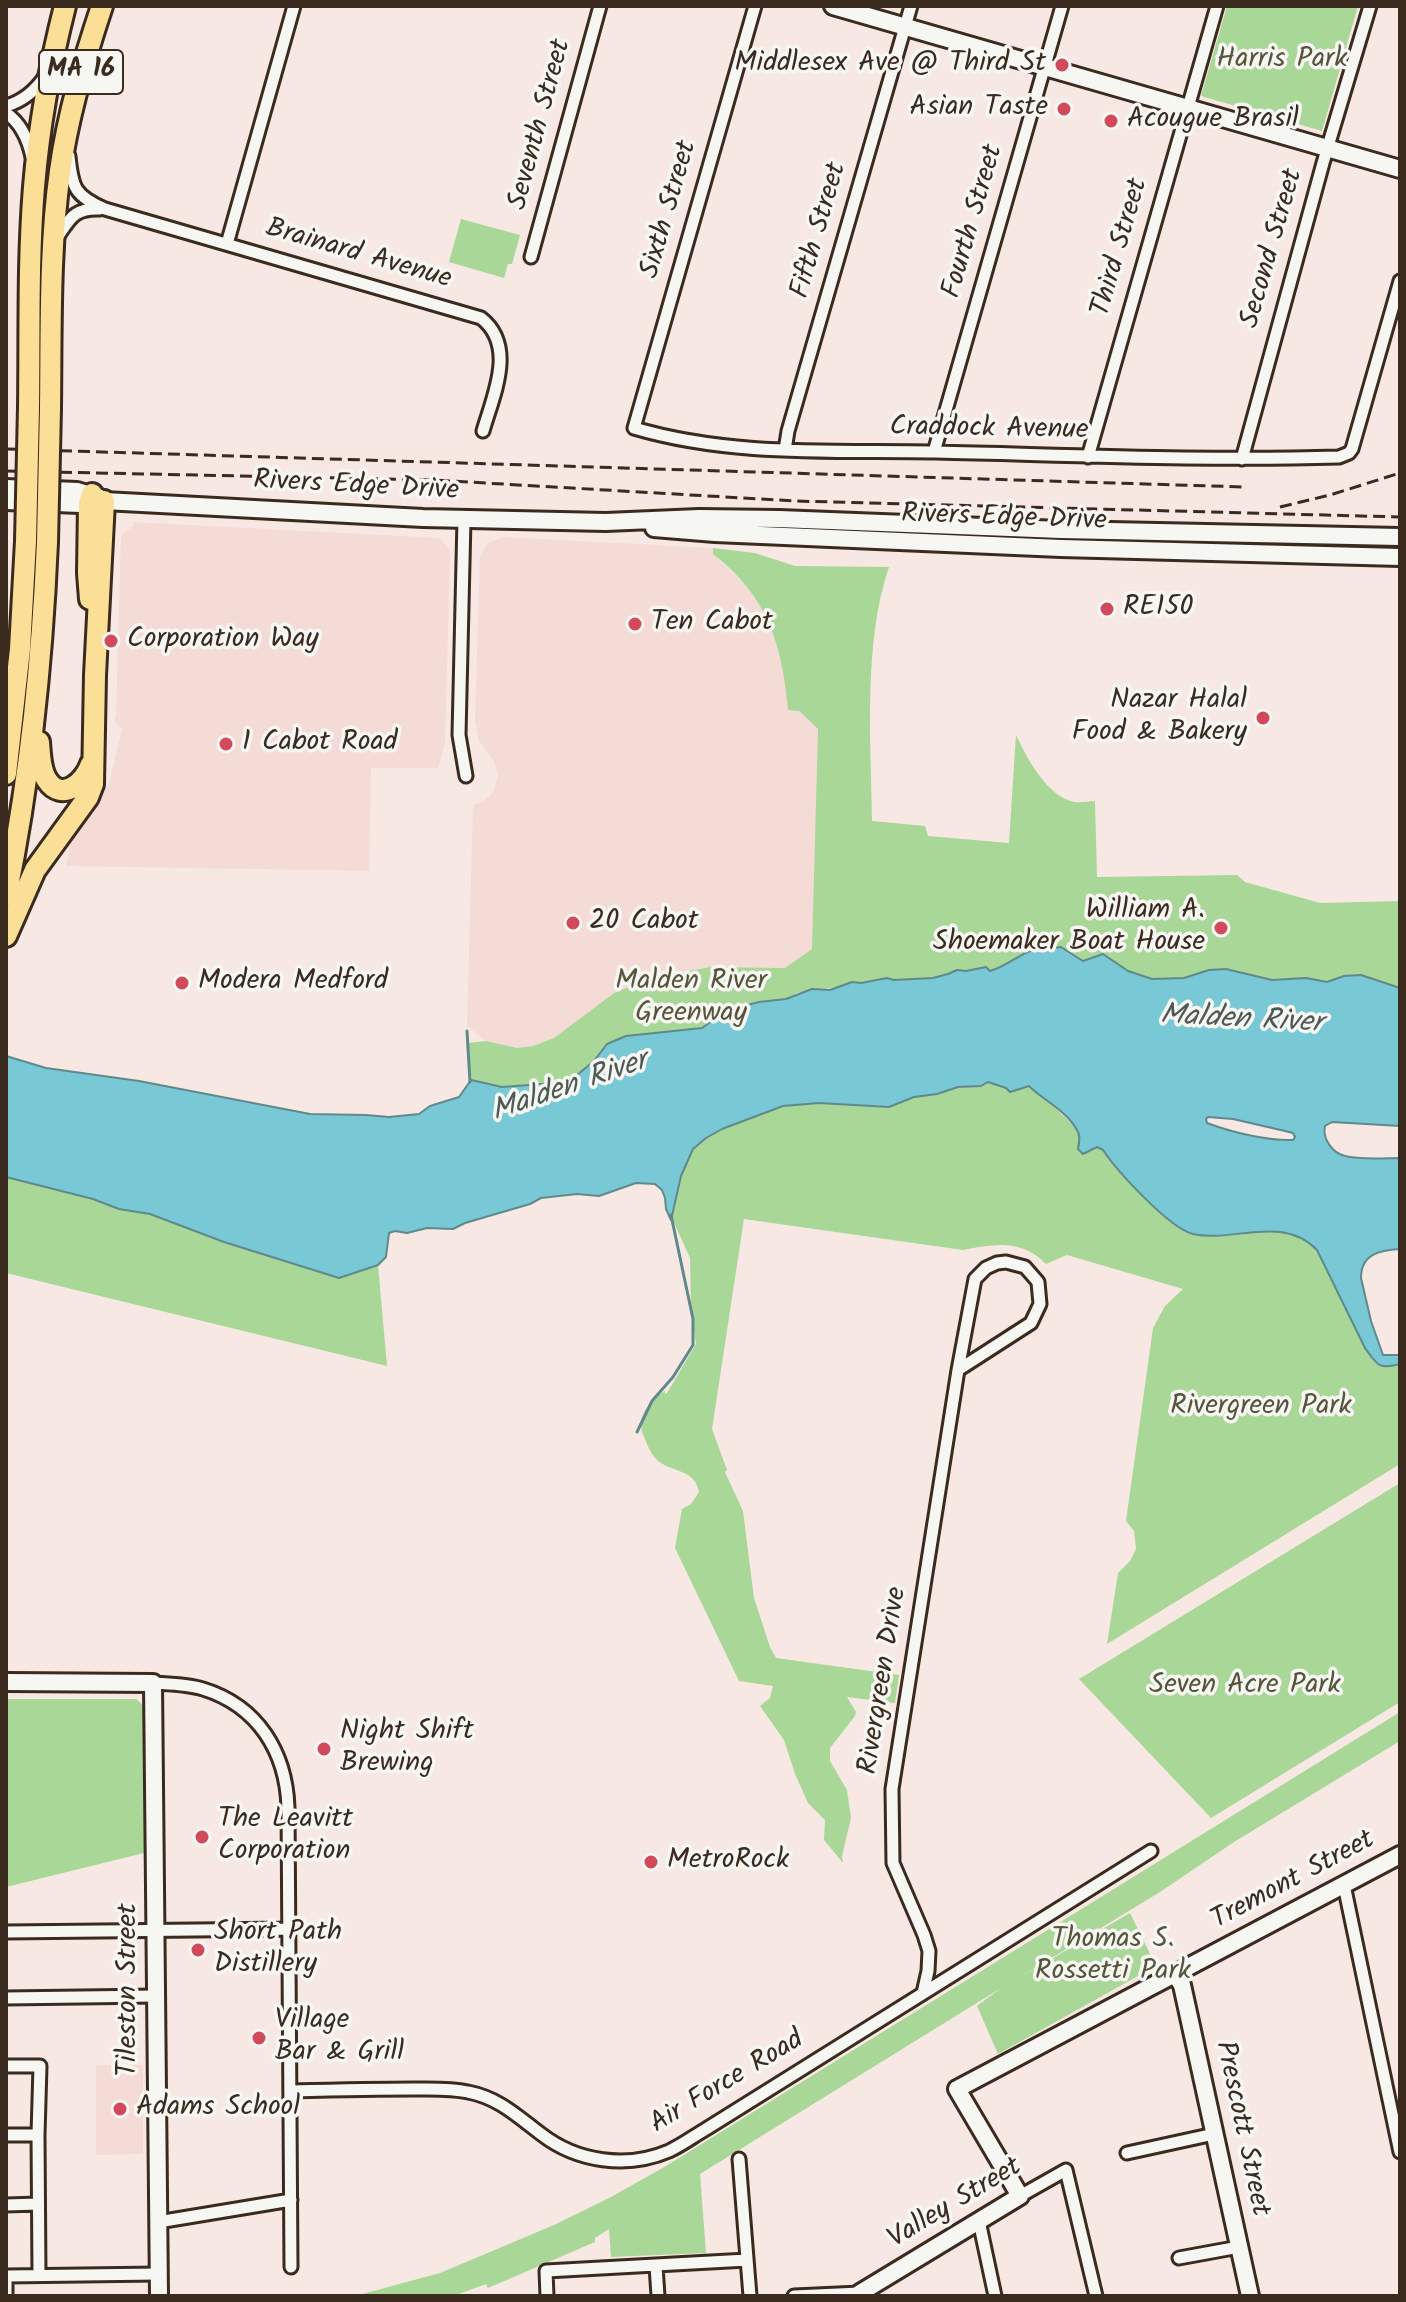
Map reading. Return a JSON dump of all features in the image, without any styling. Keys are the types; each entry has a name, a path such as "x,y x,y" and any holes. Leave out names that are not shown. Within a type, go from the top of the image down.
{"highway":[{"name":"MA 16","path":"6,774 23,606 34,178 51,68 65,6"},
{"name":"MA 16","path":"6,896 25,787 37,684 47,542 58,192 82,68 102,6"},
{"path":"6,936 35,870 91,791 95,675 88,573 95,500"},
{"path":"37,684 41,764 49,783 62,790 80,784 89,769 94,749"}],"main road":[{"path":"833,6 1400,169"},
{"name":"Rivers Edge Drive","path":"6,488 72,490 95,500"},
{"name":"Rivers Edge Drive","path":"6,501 95,500 464,519 606,522 779,519 1061,530 1400,537"},
{"name":"Rivers Edge Drive","path":"606,522 687,532 871,541 1400,557"},
{"path":"6,690 23,606"},
{"path":"6,1682 153,1683"},
{"name":"Tileston Street","path":"153,1683 159,2296"},
{"name":"Tremont Street","path":"1020,2196 957,2089 1400,1855"},
{"name":"Prescott Street","path":"1175,1974 1182,1985 1250,2296"},
{"name":"Valley Street","path":"861,2294 1020,2196"}],"street":[{"path":"227,244 294,6"},
{"name":"Seventh Street","path":"531,257 600,6"},
{"name":"Sixth Street","path":"634,428 755,6"},
{"name":"Fifth Street","path":"785,450 911,6"},
{"name":"Fourth Street","path":"934,452 1062,6"},
{"name":"Third Street","path":"1088,457 1217,6"},
{"name":"Second Street","path":"1242,459 1370,6"},
{"path":"6,106 32,92 51,68"},
{"path":"6,113 25,134 34,178"},
{"path":"54,243 68,220 88,205 73,185 66,139"},
{"name":"Brainard Avenue","path":"88,205 470,313 484,320 496,336 501,361 483,431"},
{"name":"Craddock Avenue","path":"634,428 695,443 785,450 1242,459 1339,457 1352,449 1400,281"},
{"path":"464,519 459,735 466,776"},
{"name":"Rivergreen Drive","path":"923,1993 929,1951 893,1863 892,1789 958,1370 975,1279 986,1268 997,1263 1025,1267 1038,1282 1040,1304 1031,1323 958,1370"},
{"path":"153,1683 203,1689 232,1702 264,1730 283,1764 288,1797 291,2267"},
{"name":"Air Force Road","path":"291,2091 464,2091 495,2100 566,2150 612,2161 657,2155 678,2146 1151,1851"},
{"path":"1344,1885 1400,2152"},
{"path":"6,1932 290,1929"},
{"path":"6,1998 156,1996"},
{"path":"6,2066 40,2066 39,2275"},
{"path":"1127,2153 1214,2134"},
{"path":"6,2135 38,2135"},
{"path":"739,2159 750,2296"},
{"name":"Valley Street","path":"1020,2196 1066,2170 1096,2296"},
{"path":"158,2222 291,2200"},
{"path":"6,2205 38,2204"},
{"path":"979,2221 995,2296"},
{"path":"1179,2258 1239,2247"},
{"path":"547,2296 546,2271 747,2260"},
{"path":"656,2266 658,2296"},
{"path":"6,2296 6,2276 158,2274"},
{"name":"Valley Street","path":"794,2296 861,2294"}],"shaded area":[{"path":"133,522 439,538 449,548 445,743 438,768 371,768 369,871 66,866 79,821 109,784 122,729 114,720 121,536 133,526"},
{"path":"504,537 713,548 713,554 744,584 761,607 780,652 788,710 798,711 818,729 813,949 785,968 711,967 654,977 614,993 554,1038 533,1046 501,1046 486,1041 467,1026 473,805 491,795 498,775 494,761 479,741 475,720 480,555 488,543"},
{"name":"Adams School","path":"96,2065 143,2065 143,2154 96,2155"}],"green space":[{"name":"Harris Park","path":"1227,6 1358,6 1322,131 1201,96"},
{"path":"461,219 520,235 512,264 508,264 504,278 449,262"},
{"name":"Malden River Greenway","path":"713,548 755,553 795,566 889,567 875,628 872,660 872,821 925,826 928,836 1009,843 1016,735 1039,775 1056,793 1075,802 1095,801 1097,877 1237,875 1245,882 1320,903 1400,901 1400,992 1327,986 1151,983 1082,965 934,982 820,989 727,1010 702,1028 626,1036 607,1044 594,1061 566,1080 512,1087 471,1080 467,1043 486,1041 517,1048 533,1046 554,1038 614,993 654,977 711,967 785,968 812,949 818,729 799,711 788,710 781,664 769,623 747,587 713,554"},
{"name":"Rivergreen Park","path":"1026,1079 1077,1129 1080,1152 1097,1147 1103,1150 1144,1198 1183,1230 1208,1236 1273,1231 1288,1233 1317,1249 1372,1358 1383,1366 1400,1363 1400,1464 1107,1644 1118,1573 1136,1549 1134,1531 1126,1521 1153,1328 1165,1306 1183,1289 1067,1255 1046,1264 1027,1250 1007,1245 963,1250 744,1219 712,1429 727,1470 725,1472 743,1511 754,1598 770,1647 776,1658 899,1675 895,1703 847,1697 856,1712 855,1716 830,1748 830,1761 847,1790 851,1818 843,1863 824,1840 825,1820 808,1803 784,1740 760,1706 770,1698 773,1686 739,1681 675,1548 682,1509 691,1504 699,1492 697,1484 688,1475 657,1460 642,1430 645,1410 656,1397 665,1391 667,1393 696,1344 690,1258 671,1216 681,1176 693,1149 722,1129 783,1105 875,1105 946,1086 963,1088 988,1080"},
{"path":"6,1177 93,1199 119,1209 150,1214 224,1242 339,1278 378,1265 387,1366 6,1273"},
{"name":"Seven Acre Park","path":"1400,1483 1400,1702 1211,1818 1079,1679"},
{"path":"6,1699 136,1699 144,1706 144,1853 6,1887"},
{"name":"Thomas S. Rossetti Park","path":"1400,1712 1400,1741 1017,1979 1130,1913 1156,1966 998,2054 977,2006 1001,1988 700,2174 706,2253 611,2257 609,2229 595,2238 595,2242 488,2288 486,2284 453,2296 355,2296 440,2273 554,2225 611,2197"}],"water":[{"name":"Malden River","path":"1061,947 1083,961 1103,954 1128,971 1152,979 1184,978 1209,970 1226,969 1272,980 1306,978 1327,982 1344,976 1361,975 1400,988 1400,1126 1332,1122 1325,1126 1324,1131 1329,1144 1345,1156 1400,1158 1400,1249 1373,1255 1364,1263 1361,1278 1383,1355 1400,1355 1400,1364 1383,1366 1373,1359 1317,1250 1303,1239 1273,1231 1208,1236 1183,1230 1144,1198 1103,1150 1097,1147 1083,1154 1078,1149 1079,1135 1073,1123 1029,1086 1010,1092 988,1082 981,1086 958,1087 914,1097 889,1107 819,1103 783,1106 722,1129 693,1149 681,1176 671,1220 662,1190 655,1184 636,1183 599,1196 577,1194 541,1198 453,1229 427,1228 389,1233 386,1257 378,1265 339,1278 224,1242 150,1214 119,1209 93,1199 6,1177 6,1056 46,1068 139,1081 310,1114 389,1117 419,1114 430,1106 459,1097 471,1080 502,1087 556,1083 577,1075 594,1061 607,1044 626,1036 702,1028 727,1010 786,999 812,989 830,990 852,982 887,978 933,978 957,970 986,967 990,971 1034,949","holes":["1206,1119 1233,1119 1293,1133 1295,1137 1293,1140 1283,1140 1249,1135 1207,1123"]}],"waterway":[{"path":"467,1031 470,1082"},
{"path":"637,1432 652,1401 673,1377 693,1345 693,1319 671,1215"}],"railway":[{"path":"6,449 1244,487"},
{"path":"6,471 433,480 795,501 1400,517"},
{"path":"1280,507 1400,473"}],"place":[{"name":"Middlesex Ave @ Third St","path":"1062,65"},
{"name":"Asian Taste","path":"1064,109"},
{"name":"Acougue Brasil","path":"1111,121"},
{"name":"RE150","path":"1107,609"},
{"name":"Ten Cabot","path":"635,624"},
{"name":"Corporation Way","path":"111,641"},
{"name":"Nazar Halal Food & Bakery","path":"1263,718"},
{"name":"1 Cabot Road","path":"226,744"},
{"name":"20 Cabot","path":"573,923"},
{"name":"William A. Shoemaker Boat House","path":"1221,928"},
{"name":"Modera Medford","path":"182,983"},
{"name":"Night Shift Brewing","path":"324,1749"},
{"name":"The Leavitt Corporation","path":"202,1837"},
{"name":"MetroRock","path":"651,1862"},
{"name":"Short Path Distillery","path":"198,1950"},
{"name":"Village Bar & Grill","path":"259,2038"},
{"name":"Adams School","path":"120,2109"}]}
